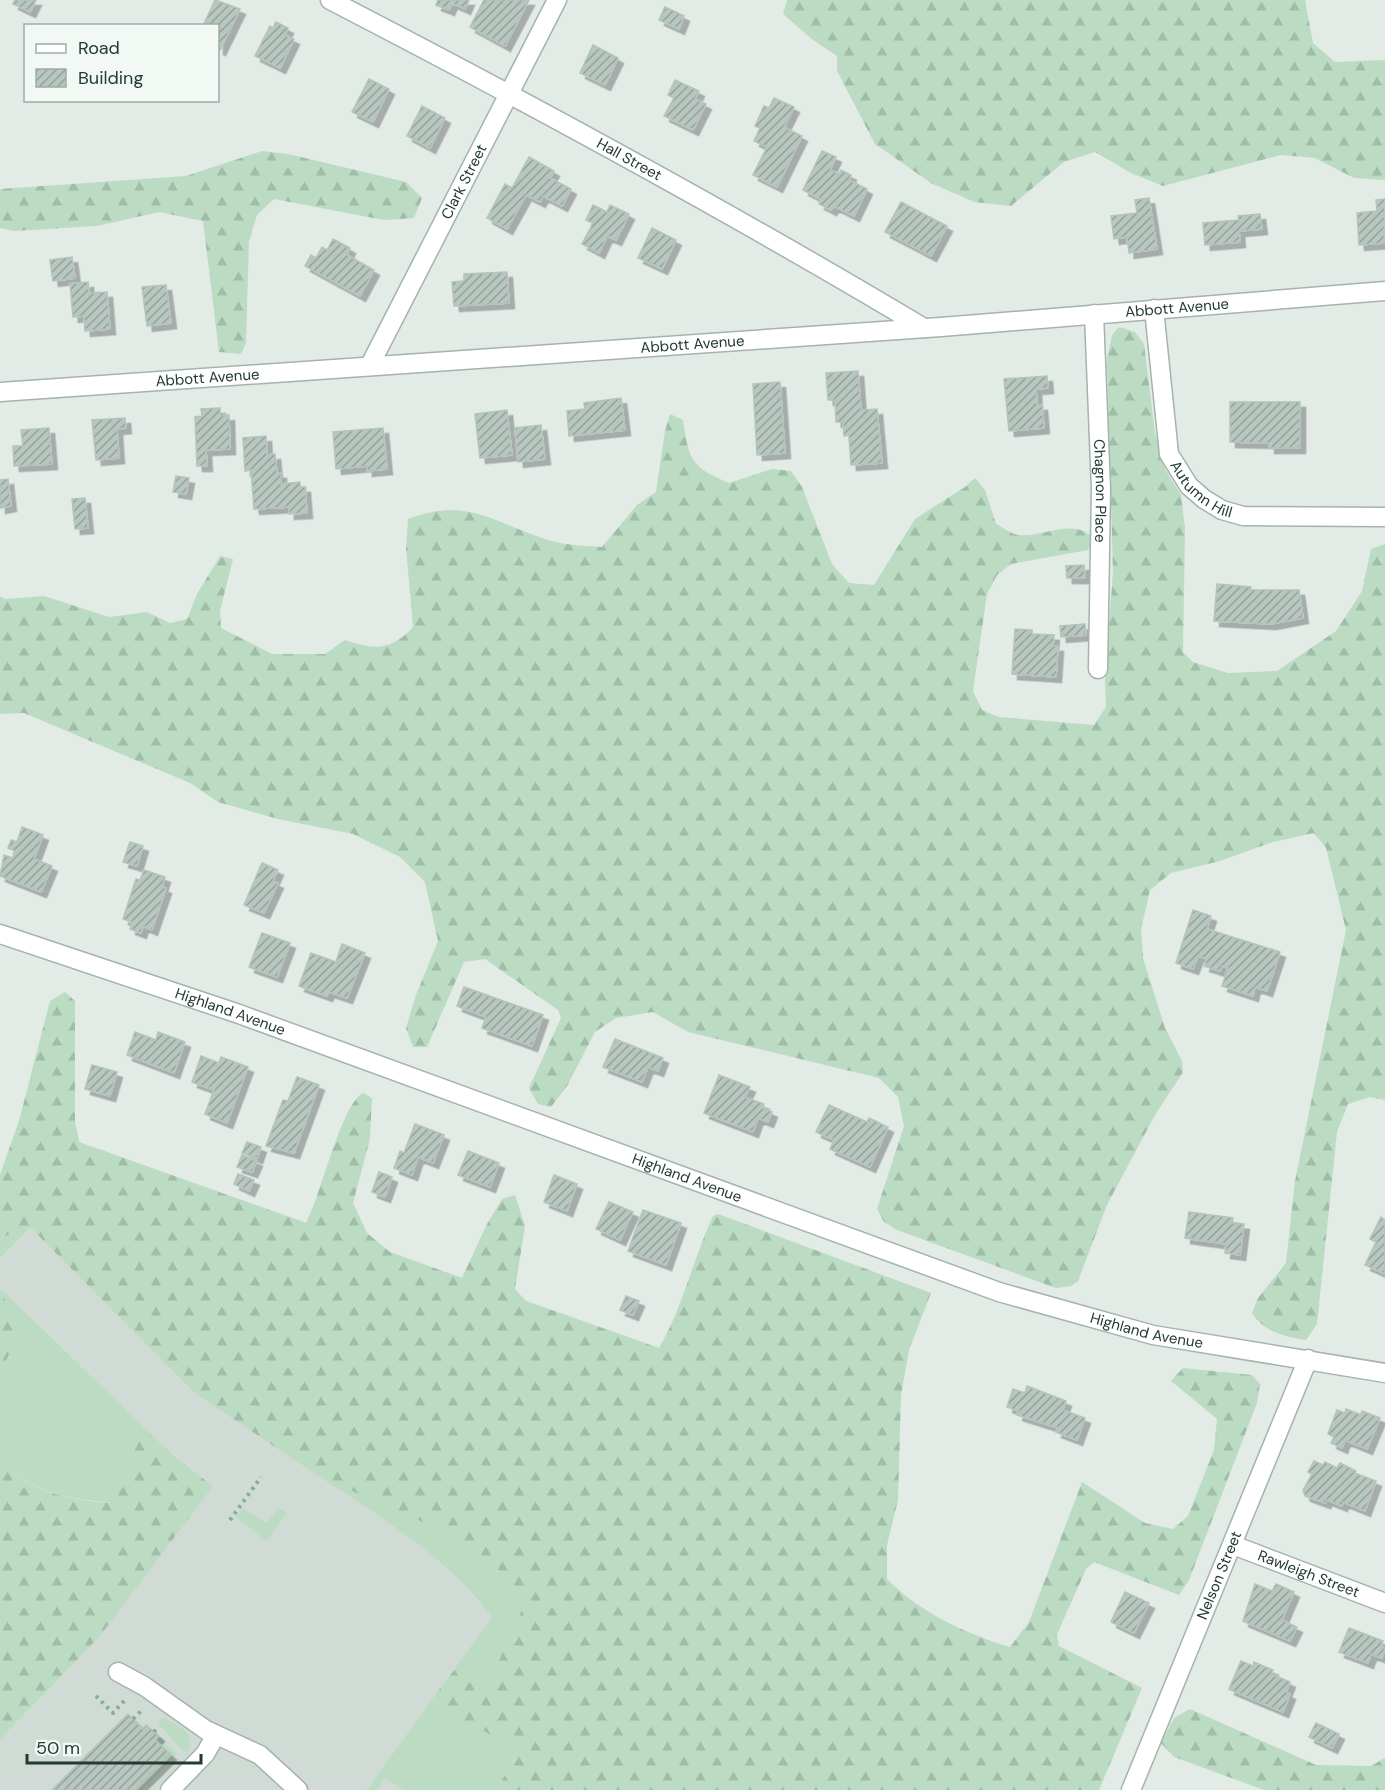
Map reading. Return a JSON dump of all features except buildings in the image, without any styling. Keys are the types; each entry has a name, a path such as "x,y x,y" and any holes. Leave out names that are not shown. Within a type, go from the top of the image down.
{"street":[{"name":"Hall Street","path":"330,0 510,93 793,250 924,328"},
{"name":"Clark Street","path":"370,365 558,0"},
{"name":"Abbott Avenue","path":"0,392 924,328 1385,291"},
{"name":"Autumn Hill","path":"1154,309 1169,454 1189,486 1222,510 1243,516 1385,517"},
{"name":"Chagnon Place","path":"1094,314 1101,489 1098,669"},
{"name":"Highland Avenue","path":"0,934 239,1014 999,1292 1153,1335 1385,1373"},
{"name":"Nelson Street","path":"1131,1790 1308,1359"},
{"name":"Rawleigh Street","path":"1233,1545 1385,1603"},
{"path":"118,1672 136,1681 216,1735 260,1755 298,1790"},
{"path":"170,1790 205,1754 216,1735"}],"path":[{"path":"230,1520 261,1477"},
{"path":"96,1696 113,1713"}],"shaded area":[{"path":"19,1121 659,1348 631,1790 0,1790 0,1625 111,1503 0,1397 0,1175"}],"green space":[{"path":"787,0 1305,0 1313,43 1335,62 1385,60 1385,180 1354,178 1315,158 1281,155 1163,186 1131,173 1095,152 1064,162 1011,206 974,202 931,183 875,144 837,71 837,56 813,40 783,14"},
{"path":"262,151 288,154 406,182 422,198 414,218 384,220 274,199 257,215 249,241 246,343 241,354 219,352 203,221 159,212 97,226 14,231 0,228 0,189 186,176"},
{"path":"1119,327 1135,332 1144,344 1155,433 1165,469 1181,495 1185,528 1183,652 1193,662 1228,673 1277,671 1336,631 1362,591 1371,549 1385,544 1385,1100 1370,1097 1348,1104 1337,1132 1317,1324 1306,1340 1269,1329 1252,1313 1258,1298 1286,1263 1295,1181 1346,930 1326,848 1314,833 1273,842 1220,861 1171,873 1150,890 1141,929 1143,958 1165,1028 1182,1061 1183,1072 1155,1115 1107,1205 1078,1281 1071,1286 1056,1288 897,1230 884,1222 877,1209 904,1126 898,1097 879,1078 688,1032 653,1012 616,1018 595,1032 567,1086 551,1107 538,1104 529,1088 561,1018 558,1010 485,959 464,962 427,1047 413,1047 406,1028 416,995 438,941 425,882 400,857 353,834 278,819 218,802 190,783 24,713 0,714 0,596 5,599 44,596 109,617 147,612 170,623 187,619 197,594 220,556 233,559 220,611 221,628 272,654 325,654 345,640 374,647 390,644 413,627 406,548 408,519 448,510 465,511 551,541 602,547 637,505 656,492 665,431 670,414 683,420 687,444 694,460 706,472 716,477 729,483 772,469 791,471 802,487 832,564 849,583 874,585 915,519 975,478 985,490 996,524 1010,532 1028,535 1068,528 1086,532 1094,539 1088,550 1011,564 997,575 987,594 973,691 982,710 999,717 1094,725 1106,707 1105,680 1113,572 1107,359 1112,335"},
{"path":"65,992 75,1001 75,1121 79,1142 306,1223 339,1132 355,1101 363,1093 372,1098 370,1139 353,1203 367,1233 390,1252 462,1278 487,1224 502,1199 515,1195 525,1226 515,1289 526,1301 659,1348 675,1316 713,1216 718,1214 931,1293 909,1350 901,1395 898,1500 887,1545 887,1579 928,1612 993,1642 1010,1647 1029,1622 1082,1482 1145,1523 1173,1529 1188,1516 1214,1450 1217,1419 1171,1381 1183,1368 1252,1375 1260,1384 1257,1403 1189,1580 1179,1595 1094,1562 1086,1569 1057,1634 1059,1646 1142,1688 1099,1790 497,1790 518,1750 466,1721 433,1698 454,1670 474,1686 486,1689 522,1610 517,1593 499,1570 423,1522 378,1504 305,1467 196,1394 30,1227 0,1238 0,1175 19,1121 50,1001"},
{"path":"30,1227 0,1258 0,1238"},
{"path":"0,1288 19,1334 0,1369"},
{"path":"1,1289 137,1421 126,1474 112,1503 65,1496 38,1487 12,1471 0,1460 0,1369 3,1367 9,1311"},
{"path":"137,1421 177,1459 213,1486 100,1636 0,1739 0,1460 25,1480 51,1493 111,1503 126,1474"},
{"path":"305,1467 378,1504 423,1522 499,1570 517,1593 522,1610 486,1689 474,1686 454,1670 492,1617 474,1595 430,1554 406,1535"},
{"path":"242,1508 266,1523 279,1509 287,1513 266,1541 236,1517"},
{"path":"433,1698 518,1750 497,1790 404,1790 385,1778 377,1790 367,1790"},
{"path":"1190,1709 1316,1765 1371,1766 1385,1758 1385,1790 1264,1790 1174,1757 1161,1743 1174,1718"},
{"path":"163,1718 188,1734 190,1745 188,1752 181,1749 158,1723"},
{"path":"159,1736 177,1754 142,1790 136,1790 170,1755 155,1740"}]}
